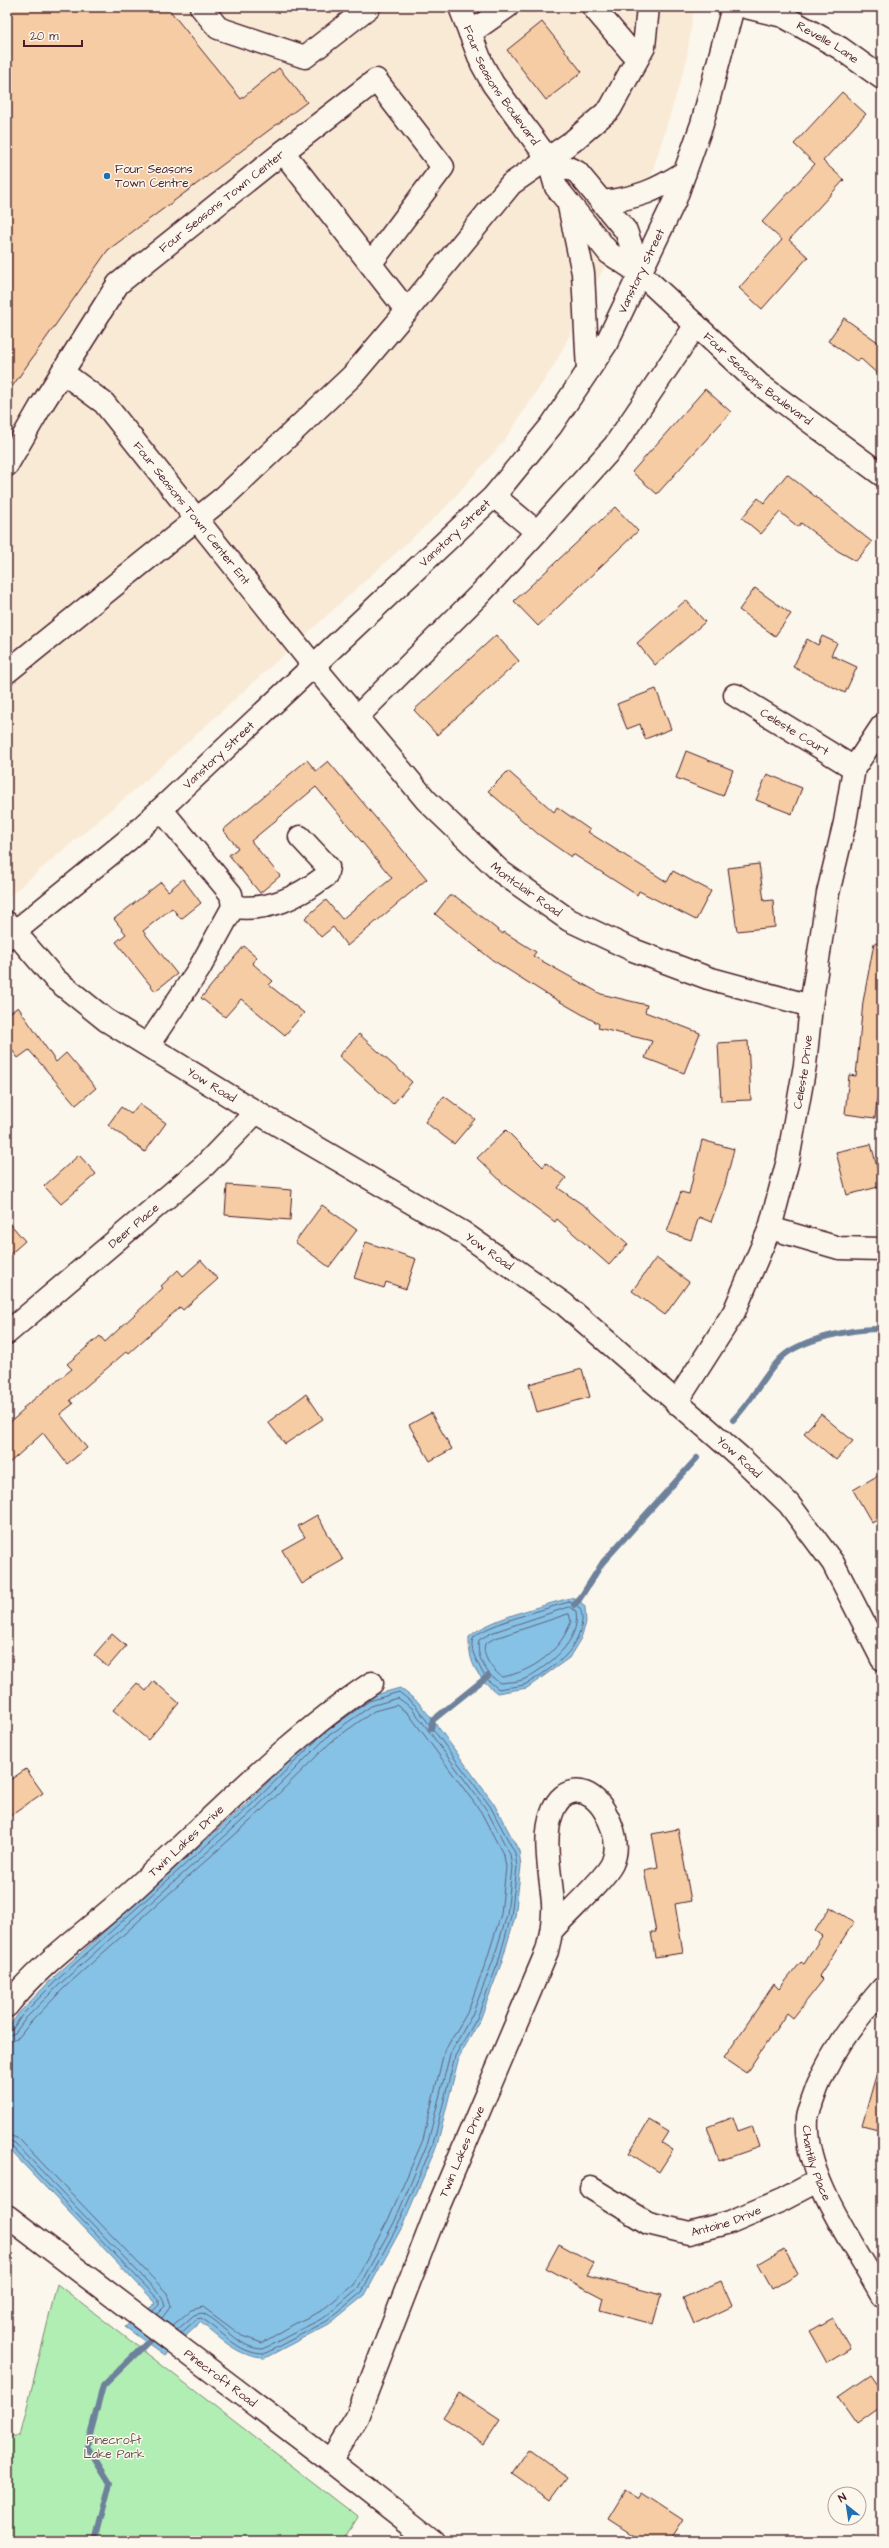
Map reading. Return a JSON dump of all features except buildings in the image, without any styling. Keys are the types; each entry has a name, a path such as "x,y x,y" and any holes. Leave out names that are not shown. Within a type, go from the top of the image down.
{"street":[{"path":"201,7 218,28 305,57 369,7"},
{"name":"Four Seasons Boulevard","path":"460,7 470,34 493,84 548,159 556,187 609,253 641,274 759,384 882,475"},
{"path":"470,34 507,7"},
{"path":"593,7 637,59"},
{"path":"7,672 198,520 316,412 352,376 511,184 548,159 610,108 644,47 648,7"},
{"name":"Vanstory Street","path":"9,931 129,839 494,496 551,426 606,344 641,274 675,200 702,124 733,7"},
{"name":"Revelle Lane","path":"746,7 783,16 796,15 882,78"},
{"path":"283,152 376,80 443,167 371,263"},
{"name":"Four Seasons Town Center","path":"9,458 118,284 283,152 407,311"},
{"name":"Four Seasons Boulevard","path":"548,159 577,172 602,202 626,232 641,274"},
{"path":"602,202 633,198 660,188 685,172"},
{"path":"569,204 583,273 588,371"},
{"path":"357,717 480,594 615,445 696,325"},
{"name":"Four Seasons Town Center Ent","path":"62,372 104,403 313,665"},
{"path":"494,496 537,532"},
{"name":"Montclair Road","path":"313,665 426,800 501,872 569,920 634,950 708,978 811,1006"},
{"name":"Celeste Court","path":"735,694 854,768"},
{"name":"Celeste Drive","path":"676,1403 734,1312 770,1228 788,1160 805,1065 811,1006 828,893 845,822 854,768 882,726"},
{"path":"148,1045 199,969 233,907 231,894 161,809"},
{"path":"233,907 252,909 268,907 303,892 326,876 328,867 300,837"},
{"name":"Yow Road","path":"9,931 55,979 106,1020 256,1112 462,1232 564,1304 741,1458 789,1504 833,1563 882,1659"},
{"name":"Deer Place","path":"7,1333 205,1165 256,1112"},
{"path":"770,1228 839,1248 882,1250"},
{"name":"Twin Lakes Drive","path":"7,2006 42,1970 128,1894 287,1748 330,1710 372,1682"},
{"name":"Twin Lakes Drive","path":"330,2461 357,2417 437,2210 547,1951 552,1929 548,1834 552,1812 560,1799 572,1791 589,1793 600,1803 613,1825 616,1840 612,1864 552,1929"},
{"name":"Chantilly Place","path":"882,1989 847,2031 818,2084 807,2118 810,2151 818,2181 882,2295"},
{"name":"Antoine Drive","path":"591,2188 648,2223 689,2232 730,2222 782,2200 818,2181"},
{"name":"Pinecroft Road","path":"7,2216 330,2461 432,2541"}],"shaded area":[{"path":"7,7 694,7 686,63 652,173 555,364 504,441 444,509 146,780 7,898"}],"green space":[{"name":"Pinecroft Lake Park","path":"57,2284 358,2517 343,2541 7,2541 7,2436 20,2436"}],"water":[{"path":"570,1598 579,1600 585,1607 586,1623 581,1638 569,1658 527,1688 497,1693 484,1682 472,1662 469,1637 488,1625 502,1619"},
{"path":"400,1688 418,1702 433,1720 494,1804 519,1851 521,1866 515,1917 501,1964 480,2020 459,2057 437,2145 402,2227 365,2295 329,2324 265,2358 256,2357 238,2351 200,2322 164,2355 125,2327 156,2303 7,2147 7,2029 19,2013 55,1976 247,1803 322,1729 368,1697"}],"waterway":[{"path":"733,1420 740,1413 774,1366 789,1352 814,1340 828,1336 857,1330 882,1329"},
{"path":"574,1605 579,1600 603,1562 697,1458"},
{"path":"431,1728 433,1720 488,1676"},
{"path":"95,2541 110,2483 87,2446 103,2386 152,2338"}],"place":[{"name":"Four Seasons Town Centre","path":"107,176"}]}
